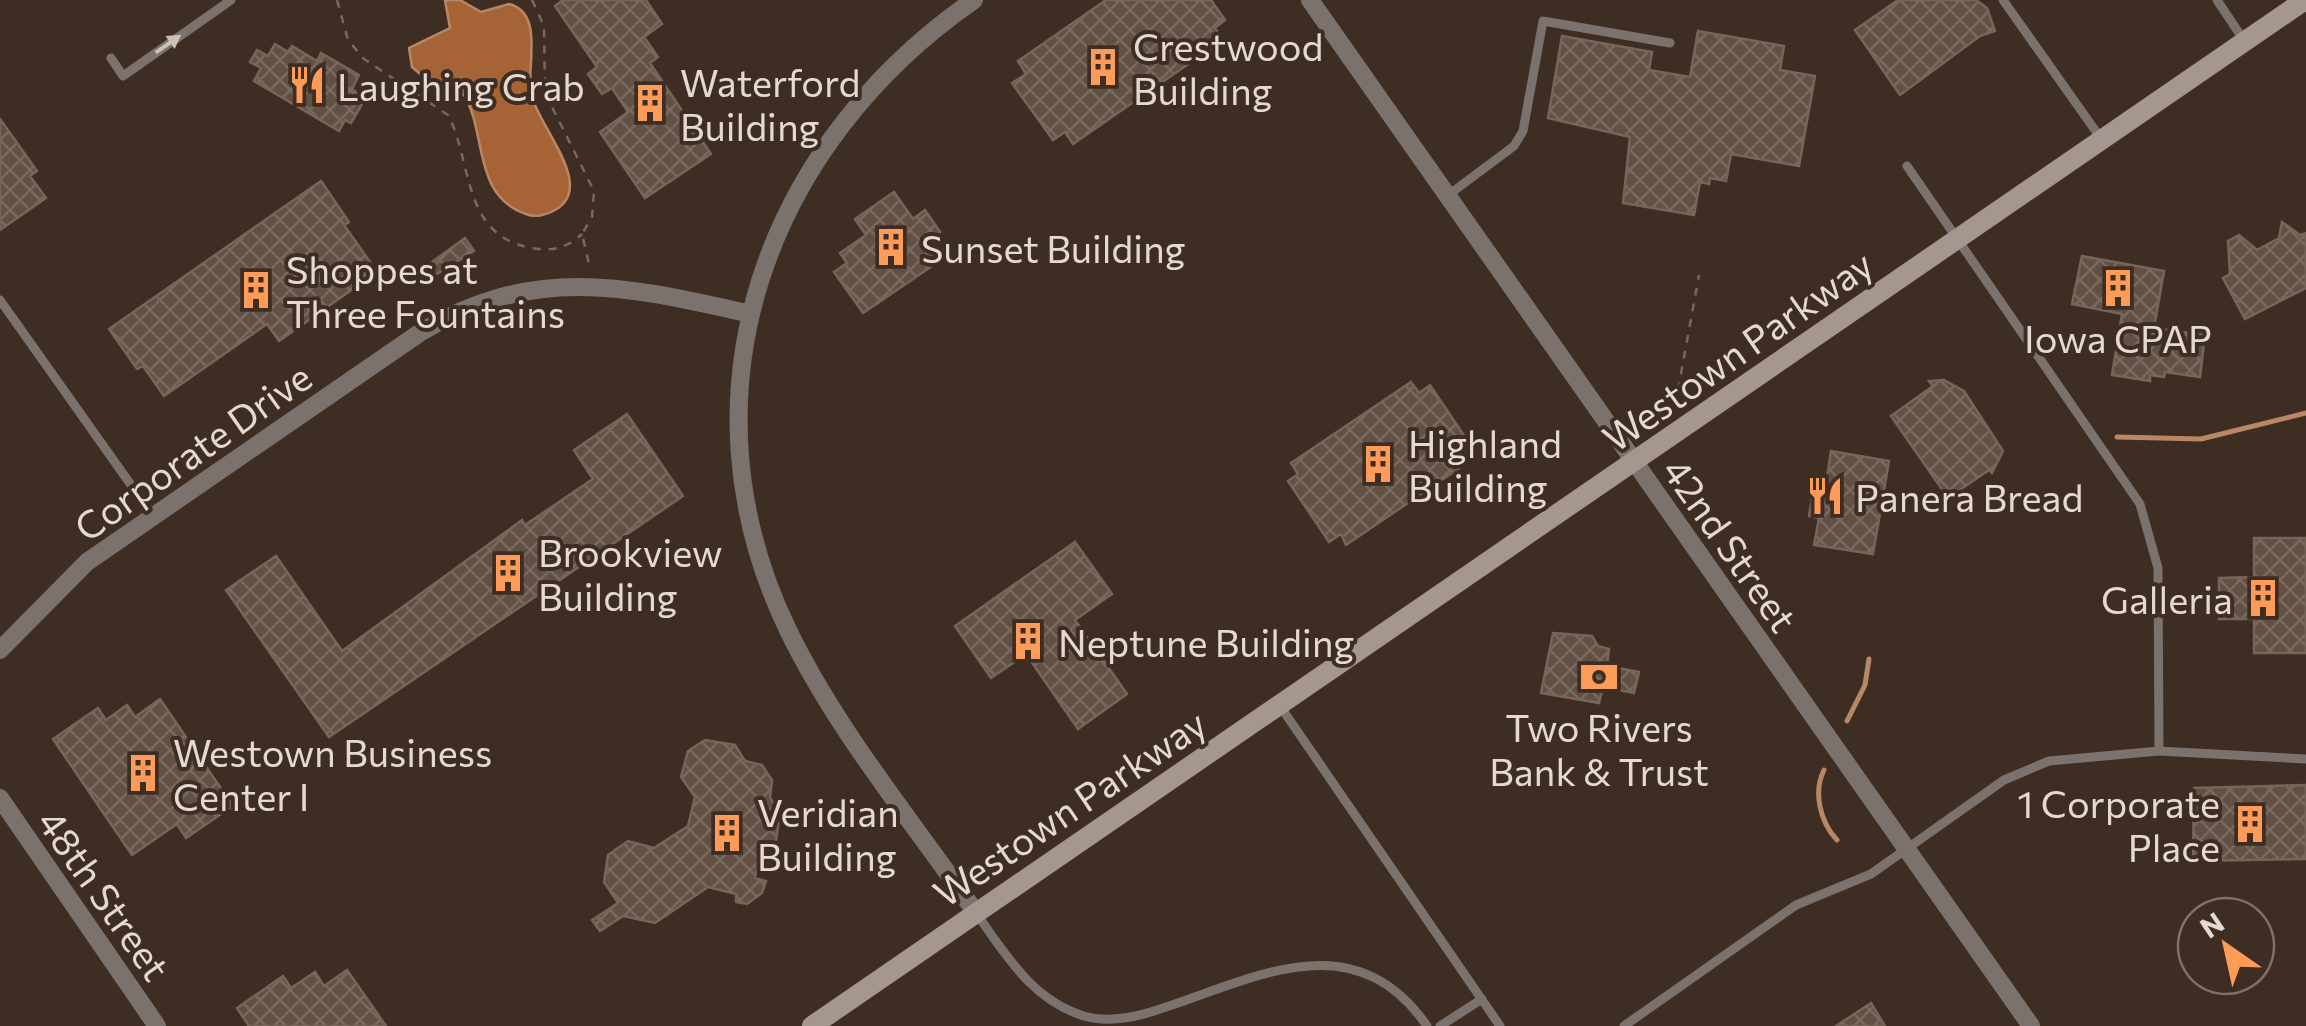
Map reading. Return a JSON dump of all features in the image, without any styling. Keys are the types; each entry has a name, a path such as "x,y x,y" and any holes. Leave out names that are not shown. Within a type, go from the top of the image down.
{"street":[{"path":"974,0 900,56 826,141 787,208 751,314 741,384 742,460 756,543 778,606 824,693 976,914"},
{"name":"42nd Street","path":"1310,0 2031,1026"},
{"name":"Westown Parkway","path":"812,1026 2305,0"},
{"name":"Corporate Drive","path":"0,650 60,585 153,516 439,321 520,291 591,284 634,288 751,314"},
{"name":"48th Street","path":"0,798 157,1026"}],"lane":[{"path":"111,58 123,76 231,0"},
{"path":"2003,0 2102,140"},
{"path":"2216,0 2245,42"},
{"path":"1447,196 1514,146 1523,131 1543,21 1670,44"},
{"path":"1906,166 2124,478 2148,524 2159,579 2159,751"},
{"path":"0,300 153,516"},
{"path":"1280,706 1500,1026"},
{"path":"1624,1026 1796,905 1871,874 2004,780 2050,761 2159,751 2306,759"},
{"path":"976,914 1020,976 1086,1016 1141,1016 1240,979 1326,963 1366,973 1386,985 1416,1010 1427,1026"},
{"path":"1440,1026 1482,999"}],"path":[{"path":"337,0 348,40 364,60 448,115 468,188 494,228 514,242 542,249 567,246 582,234 592,216 594,192 545,93 544,26 532,0"},
{"path":"582,234 591,284"},
{"path":"1678,390 1699,275"}],"shaded area":[{"path":"445,0 460,0 481,12 509,4 527,18 532,42 531,94 561,155 570,187 566,200 552,212 526,214 497,193 483,162 464,95 426,79 412,67 409,48 450,28"}],"building":[{"name":"Waterford Building","path":"563,0 646,0 662,24 644,37 658,57 650,63 711,154 645,198 600,132 628,112 612,88 602,94 588,74 597,67 555,6"},
{"name":"Crestwood Building","path":"1106,0 1211,0 1225,20 1215,28 1223,40 1073,144 1065,132 1053,140 1012,83 1026,74 1018,61"},
{"path":"1898,0 1976,0 1987,8 1995,31 1980,36 1900,95 1855,30"},
{"path":"1698,31 1784,46 1780,70 1815,76 1799,166 1731,154 1726,181 1710,178 1709,184 1700,182 1694,215 1623,203 1630,137 1548,118 1562,36 1652,52 1649,70 1690,77"},
{"name":"Laughing Crab","path":"275,44 288,52 292,46 317,61 321,53 359,75 352,89 365,99 351,123 345,120 339,131 254,81 261,68 250,62 257,50 268,56"},
{"path":"0,119 37,171 30,176 46,198 0,230"},
{"name":"Shoppes at Three Fountains","path":"321,181 349,222 344,225 377,272 279,341 267,324 164,396 143,366 137,369 109,329"},
{"name":"Sunset Building","path":"894,192 913,219 925,210 940,232 928,240 941,260 863,313 834,272 847,263 840,253 866,235 855,219"},
{"path":"2282,222 2300,235 2306,233 2306,288 2245,319 2223,278 2230,274 2228,241 2239,235 2257,250 2279,238"},
{"path":"465,238 474,251 435,275 428,265"},
{"path":"2082,256 2164,271 2154,328 2205,335 2200,377 2165,372 2164,377 2150,375 2150,381 2112,375 2122,314 2072,304"},
{"path":"1944,380 1964,391 2003,451 1992,473 1989,470 1948,498 1891,416 1933,386 1929,381"},
{"name":"Highland Building","path":"1411,382 1419,393 1430,385 1471,446 1458,455 1464,465 1346,545 1341,534 1329,542 1288,481 1298,474 1291,463"},
{"name":"Brookview Building","path":"627,414 683,496 329,737 226,590 276,556 342,651 522,520 525,525 593,479 574,450"},
{"path":"1831,451 1889,461 1873,554 1814,545 1819,518 1809,516 1816,476 1827,478"},
{"name":"Galleria","path":"2254,538 2306,538 2306,653 2254,653 2254,619 2219,619 2219,578 2254,577"},
{"name":"Neptune Building","path":"1075,542 1112,594 1075,620 1127,694 1078,729 1026,654 991,678 955,626"},
{"path":"1553,633 1592,636 1598,646 1609,649 1607,666 1639,672 1634,693 1603,687 1599,703 1541,693"},
{"name":"Westown Business Center I","path":"160,699 233,806 186,838 177,824 132,855 53,739 98,708 106,720 127,705 135,717"},
{"name":"Veridian Building","path":"705,740 735,745 745,761 762,765 772,780 770,798 780,812 776,841 759,851 755,878 766,881 762,893 747,904 736,902 736,894 708,887 655,923 623,916 600,931 592,920 618,903 604,882 608,855 628,841 654,848 688,826 695,797 681,777 688,751"},
{"name":"1 Corporate Place","path":"2306,785 2306,859 2193,861 2194,788"},
{"path":"347,970 386,1026 249,1026 237,1008 283,976 291,988 315,972 324,986"},
{"path":"1871,1003 1885,1026 1836,1026"}],"waterway":[{"path":"2117,437 2201,439 2306,413"},
{"path":"1847,721 1865,685 1869,659"},
{"path":"1824,770 1820,806 1826,825 1837,840"}],"place":[{"name":"Crestwood Building","path":"1103,67"},
{"name":"Laughing Crab","path":"307,85"},
{"name":"Waterford Building","path":"650,103"},
{"name":"Sunset Building","path":"891,247"},
{"name":"Iowa CPAP","path":"2118,288"},
{"name":"Shoppes at Three Fountains","path":"256,290"},
{"name":"Highland Building","path":"1378,464"},
{"name":"Panera Bread","path":"1825,496"},
{"name":"Brookview Building","path":"508,573"},
{"name":"Galleria","path":"2263,598"},
{"name":"Neptune Building","path":"1028,641"},
{"name":"Two Rivers Bank & Trust","path":"1599,677"},
{"name":"Westown Business Center I","path":"143,773"},
{"name":"1 Corporate Place","path":"2250,824"},
{"name":"Veridian Building","path":"727,833"}]}
